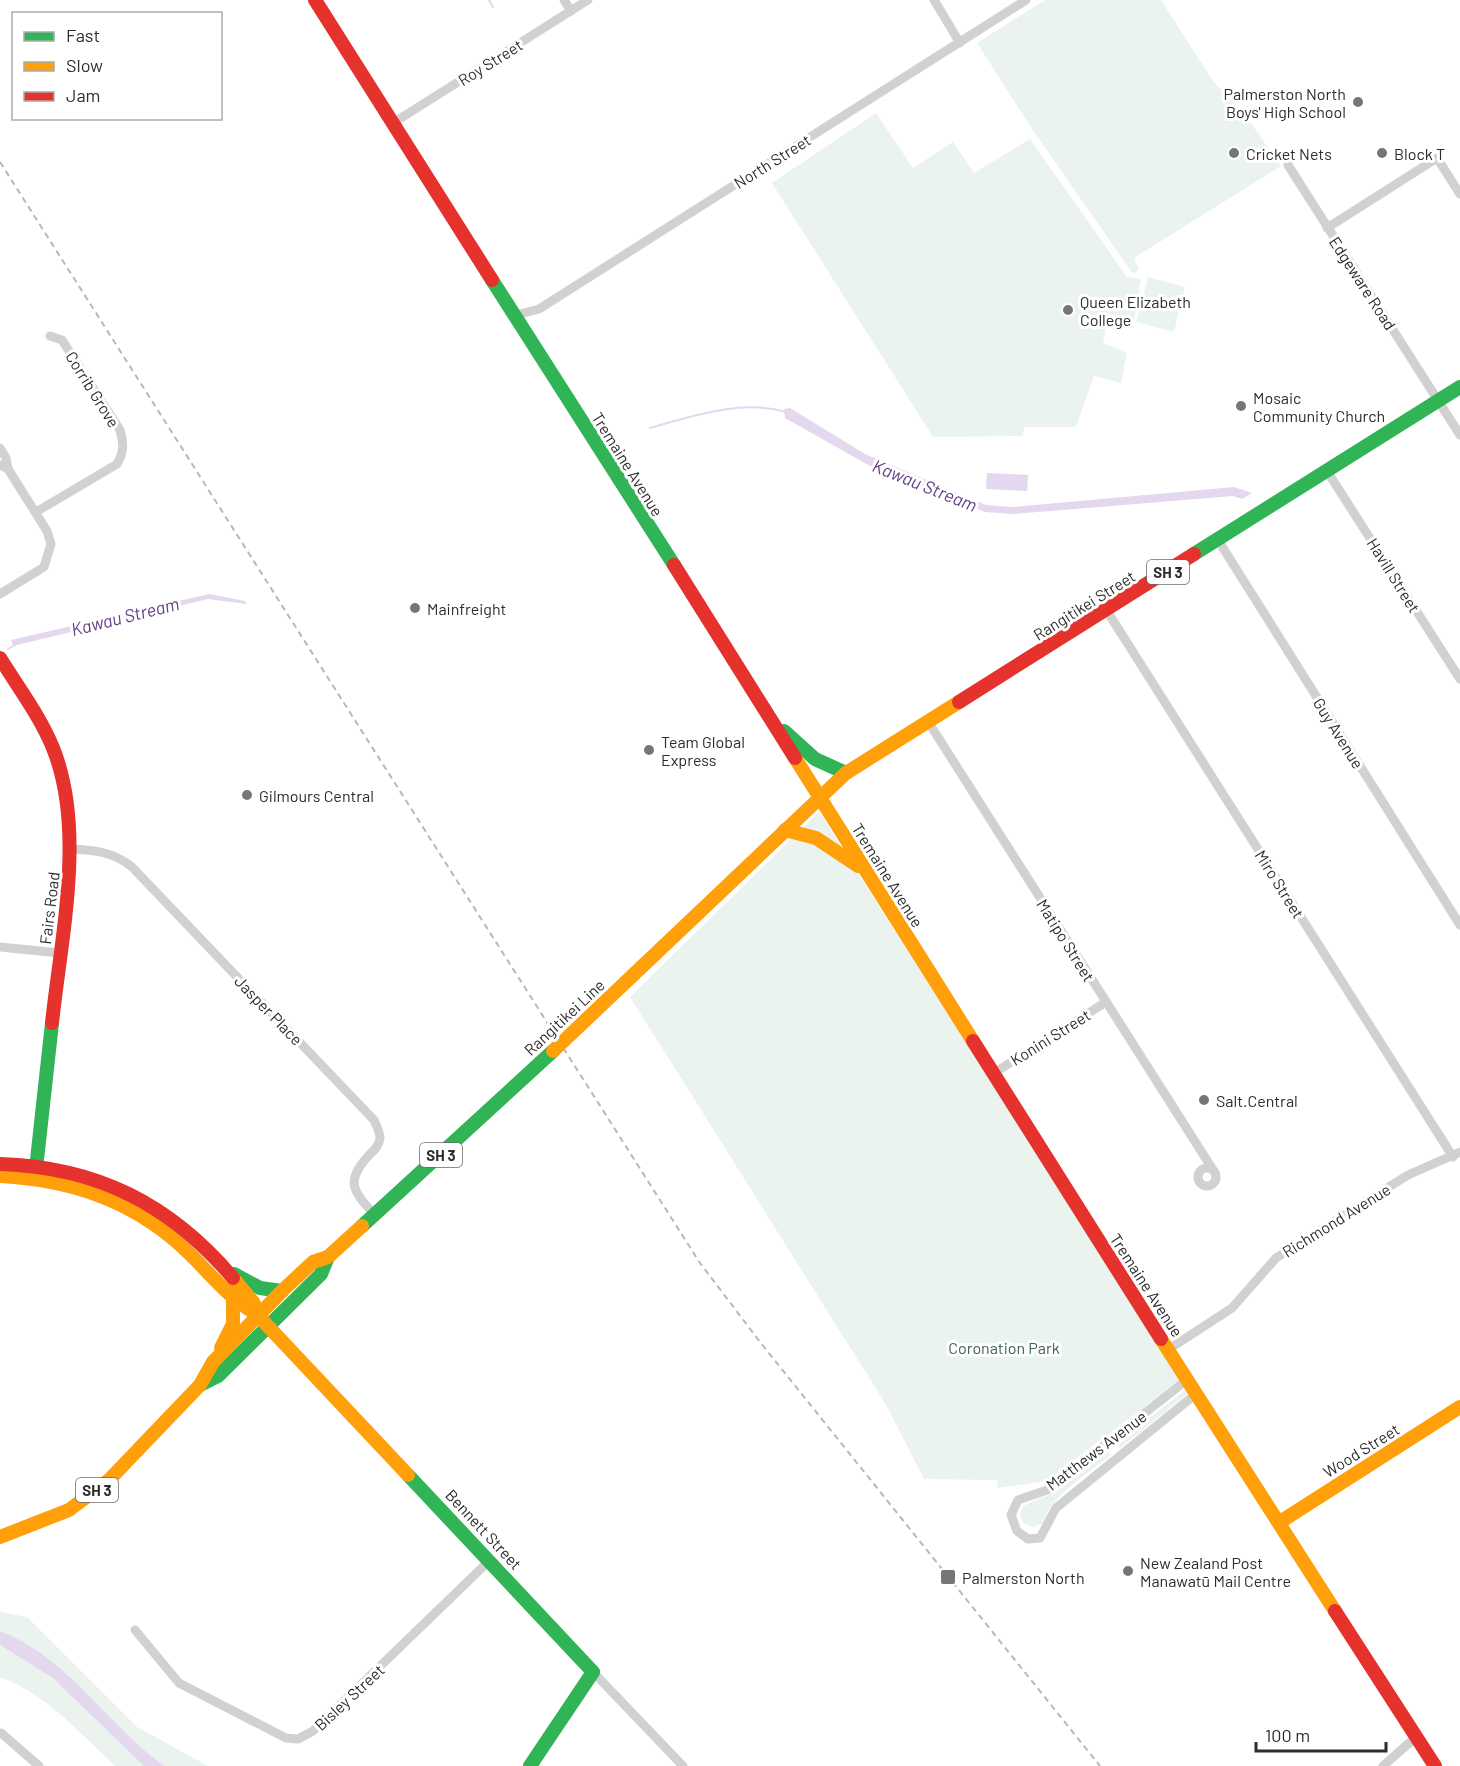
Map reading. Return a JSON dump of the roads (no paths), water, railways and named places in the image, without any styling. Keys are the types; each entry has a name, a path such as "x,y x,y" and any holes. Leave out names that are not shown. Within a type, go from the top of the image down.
{"main road":[{"name":"Tremaine Avenue","path":"315,0 820,796 866,873 1435,1766"},
{"name":"Rangitikei Street","path":"820,796 846,773 929,723 1460,387"},
{"name":"Fairs Road","path":"0,658 51,745 65,789 71,849 36,1172"},
{"path":"771,719 815,759 846,773"},
{"name":"Rangitikei Line","path":"200,1385 218,1376 264,1321 282,1292 314,1263 328,1257 402,1192 820,796"},
{"path":"785,830 807,832 820,837 866,873"},
{"path":"0,1164 36,1172"},
{"path":"0,1176 36,1172 79,1173 126,1191 155,1207 188,1242 233,1298 264,1321"},
{"path":"188,1242 219,1262 238,1278 260,1288 282,1292"},
{"name":"Rangitikei Line","path":"0,1537 50,1520 86,1499 131,1458 200,1385 213,1362 321,1274 328,1257"},
{"path":"219,1262 253,1301 264,1321"},
{"path":"213,1362 233,1324 233,1298"},
{"name":"Bennett Street","path":"264,1321 593,1672"},
{"name":"Wood Street","path":"1280,1521 1460,1407"},
{"path":"530,1766 593,1672"}],"street":[{"path":"564,0 570,11"},
{"name":"Roy Street","path":"393,123 588,0"},
{"path":"934,0 960,43"},
{"name":"North Street","path":"516,315 539,309 1026,0"},
{"path":"1328,228 1437,158 1460,194"},
{"name":"Edgeware Road","path":"1288,165 1460,435"},
{"name":"Corrib Grove","path":"36,512 117,464 123,454 124,442 120,430 62,340 50,336"},
{"path":"0,448 6,458 4,467 36,512 47,531 51,544 44,567 0,594"},
{"name":"Havill Street","path":"1327,471 1460,679"},
{"name":"Guy Avenue","path":"1218,540 1460,925"},
{"name":"Miro Street","path":"1107,611 1456,1155"},
{"name":"Matipo Street","path":"929,723 1215,1173"},
{"name":"Jasper Place","path":"71,849 119,856 132,867 374,1120 380,1136 378,1144 356,1171 353,1185 357,1195 375,1214"},
{"path":"0,947 60,953"},
{"name":"Konini Street","path":"994,1073 1106,1002"},
{"path":"1205,1155 1205,1168 1198,1177 1205,1187 1215,1182 1215,1173 1205,1168"},
{"name":"Richmond Avenue","path":"1168,1349 1232,1308 1276,1258 1408,1174 1456,1155"},
{"name":"Matthews Avenue","path":"1188,1379 1047,1490 1018,1500 1011,1515 1017,1531 1028,1539 1040,1538 1056,1508 1197,1393"},
{"name":"Bisley Street","path":"135,1630 179,1683 286,1738 298,1739 314,1731 490,1560"},
{"name":"Bennett Street","path":"593,1672 683,1766"},
{"path":"1,1732 39,1766"},
{"path":"1383,1766 1416,1737"}],"water":[{"path":"790,408 865,454 986,505 1013,507 1234,487 1252,493 1242,499 1233,496 1014,514 985,512 870,466 785,418 784,409"},
{"path":"987,473 1028,475 1027,491 986,489"},
{"path":"209,594 245,601 247,604 208,599 13,646 11,640"},
{"path":"0,1631 47,1658 164,1766 144,1766 53,1678 0,1645"}],"waterway":[{"path":"489,0 493,7"},
{"name":"Kawau Stream","path":"650,428 700,414 735,408 770,408 786,412"},
{"name":"Kawau Stream","path":"8,649 15,645"}],"railway":[{"path":"0,162 700,1263 760,1342 1100,1766"}],"place":[{"name":"Palmerston North Boys' High School","path":"1358,102"},
{"name":"Cricket Nets","path":"1234,153"},
{"name":"Block T","path":"1382,153"},
{"name":"Queen Elizabeth College","path":"1068,310"},
{"name":"Mosaic Community Church","path":"1241,406"},
{"name":"Mainfreight","path":"415,608"},
{"name":"Team Global Express","path":"649,750"},
{"name":"Gilmours Central","path":"247,795"},
{"name":"Salt.Central","path":"1204,1100"},
{"name":"New Zealand Post Manawatū Mail Centre","path":"1128,1571"},
{"name":"Palmerston North","path":"948,1577"}],"park label":[{"name":"Coronation Park","path":"1004,1347"}]}
